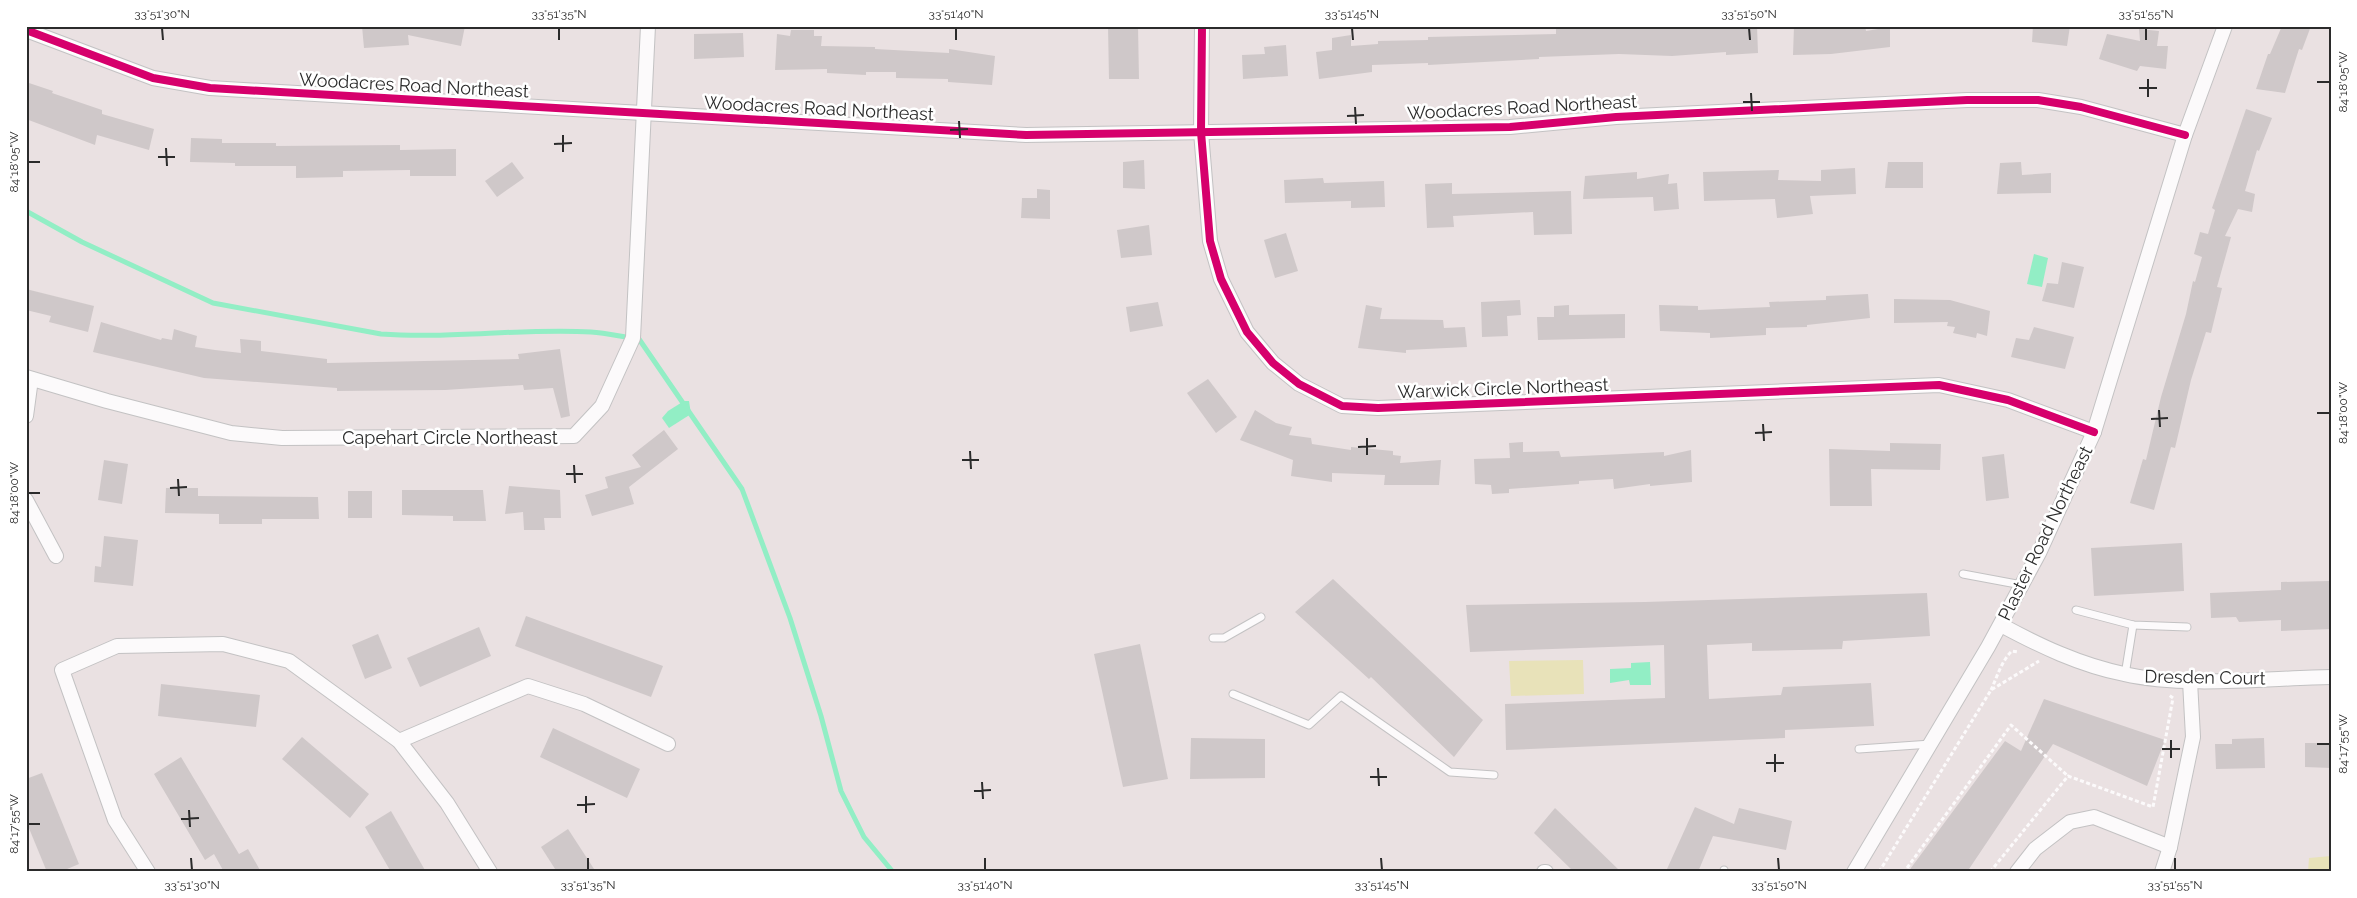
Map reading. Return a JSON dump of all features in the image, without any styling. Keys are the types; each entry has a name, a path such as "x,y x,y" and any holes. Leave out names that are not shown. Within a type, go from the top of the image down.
{"street":[{"name":"Capehart Circle Northeast","path":"29,378 106,401 231,433 282,438 574,436 602,406 633,338 648,26"},
{"name":"Warwick Circle Northeast","path":"1202,26 1201,132 1210,241 1221,279 1247,332 1273,363 1299,384 1342,406 1378,408 1939,385 2008,400 2094,432"},
{"name":"Plaster Road Northeast","path":"1854,872 1931,744 2022,585 2094,432 2185,135 2225,26"},
{"name":"Woodacres Road Northeast","path":"26,30 153,78 210,88 1026,135 1510,127 1616,117 1967,100 2038,100 2097,111 2185,135"},
{"path":"26,416 29,378"},
{"path":"26,500 56,556"},
{"name":"Dresden Court","path":"2000,624 2047,649 2085,664 2125,675 2190,681 2331,676"},
{"path":"148,872 115,820 62,670 117,646 223,644 289,661 399,742 447,803 490,872"},
{"path":"2162,872 2170,847 2193,737 2190,681"},
{"path":"399,742 528,686 584,704 668,744"},
{"path":"2017,872 2035,849 2070,822 2094,817 2170,847"},
{"path":"2030,872 2035,849"}],"lane":[{"path":"1963,574 2022,585"},
{"path":"2076,610 2133,625 2187,627"},
{"path":"1214,638 1224,638 1261,618"},
{"path":"2125,675 2133,625"},
{"path":"1233,694 1309,725 1341,696 1450,772 1494,775"},
{"path":"1860,749 1931,744"}],"path":[{"path":"1879,872 1990,690 2003,667 2005,657 2012,651 2024,653"},
{"path":"1990,690 2038,660 2045,661"},
{"path":"1912,872 1906,870 2011,725 2068,776 2153,807 2173,698 2166,692"},
{"path":"1990,872 2068,776"}],"shaded area":[{"path":"2034,254 2048,258 2042,287 2027,284"},
{"path":"684,401 689,401 691,414 669,428 662,418 668,411"},
{"path":"1583,660 1584,694 1511,696 1509,661"},
{"path":"1650,662 1651,685 1630,685 1629,680 1610,683 1610,669 1631,668 1631,663"},
{"path":"2331,856 2331,872 2308,872 2309,858"}],"building":[{"path":"362,26 465,26 461,46 408,35 409,45 364,48"},
{"path":"1108,26 1138,26 1139,79 1109,79"},
{"path":"1583,26 1757,26 1758,53 1726,55 1726,52 1672,56 1619,54 1539,57 1539,59 1428,65 1428,63 1372,65 1372,72 1319,79 1316,52 1332,50 1332,38 1351,35 1351,46 1378,44 1378,41 1428,40 1428,37 1556,34 1556,28"},
{"path":"1794,26 1865,26 1866,31 1890,27 1890,47 1831,54 1793,55"},
{"path":"2033,26 2070,26 2067,46 2032,42"},
{"path":"2282,26 2311,26 2302,50 2299,49 2285,93 2256,89 2268,54 2270,54"},
{"path":"2139,29 2159,31 2157,46 2168,46 2166,69 2140,66 2137,71 2099,59 2107,34 2140,41"},
{"path":"791,30 814,30 814,36 822,36 821,46 875,47 875,49 949,53 949,49 995,56 992,85 948,82 948,79 896,78 896,72 866,72 866,75 827,73 827,69 775,70 777,34 790,36"},
{"path":"743,33 744,57 694,59 694,34"},
{"path":"1286,45 1288,76 1243,79 1242,55 1265,54 1264,47"},
{"path":"26,82 102,110 102,114 154,129 149,150 97,135 95,145 26,119"},
{"path":"2246,109 2272,118 2259,151 2257,150 2245,191 2255,194 2252,212 2238,209 2225,236 2231,237 2217,287 2222,288 2211,333 2206,332 2191,380 2175,448 2171,447 2154,510 2130,503 2143,459 2146,460 2161,397 2186,314 2193,281 2195,282 2202,257 2194,254 2200,232 2208,234 2215,210 2212,208"},
{"path":"191,138 222,139 222,143 276,143 276,146 400,145 400,150 456,149 456,176 410,176 410,170 343,171 343,177 296,178 296,166 235,166 235,163 190,162"},
{"path":"1144,160 1145,189 1123,188 1123,162"},
{"path":"512,162 524,178 497,197 485,181"},
{"path":"1888,162 1923,162 1923,188 1885,188"},
{"path":"2021,162 2022,175 2051,173 2051,193 1997,194 2000,163"},
{"path":"1855,168 1856,194 1810,196 1813,214 1777,218 1775,199 1704,201 1703,172 1779,170 1778,180 1821,181 1821,170"},
{"path":"1637,172 1637,179 1669,174 1668,184 1677,183 1679,209 1654,211 1653,197 1583,199 1585,176"},
{"path":"1323,178 1324,183 1384,181 1385,207 1351,208 1351,201 1285,203 1284,180"},
{"path":"1452,183 1452,194 1571,191 1572,234 1534,235 1533,212 1453,216 1454,227 1427,228 1425,184"},
{"path":"1037,189 1050,190 1050,219 1021,218 1022,198 1037,198"},
{"path":"1149,225 1152,255 1121,258 1117,230"},
{"path":"1286,233 1298,271 1275,278 1264,240"},
{"path":"2062,262 2084,267 2074,308 2042,301 2047,283 2058,284"},
{"path":"26,289 94,306 88,332 49,322 51,316 26,310"},
{"path":"1868,294 1870,318 1807,325 1807,327 1766,328 1766,335 1710,338 1710,333 1660,331 1659,305 1698,306 1698,310 1770,307 1769,302 1826,300 1826,296"},
{"path":"1894,299 1950,300 1990,311 1987,336 1977,333 1976,338 1953,333 1955,327 1947,326 1948,322 1894,323"},
{"path":"1520,300 1521,315 1507,316 1508,336 1482,337 1481,302"},
{"path":"1158,302 1163,326 1130,332 1126,307"},
{"path":"1366,305 1382,308 1380,319 1443,320 1444,328 1465,327 1467,347 1406,350 1406,353 1358,348"},
{"path":"1569,305 1569,315 1625,314 1625,338 1538,340 1537,317 1554,317 1554,306"},
{"path":"101,322 161,340 162,338 172,340 174,329 197,336 195,347 215,350 241,353 240,339 261,341 261,351 327,359 327,363 519,359 518,354 560,349 570,416 561,418 553,388 524,390 523,385 445,390 337,391 337,388 204,378 93,352"},
{"path":"2034,327 2074,337 2065,369 2011,357 2016,338 2029,340"},
{"path":"1208,379 1237,417 1216,433 1187,393"},
{"path":"1255,410 1276,423 1292,427 1289,435 1311,438 1312,444 1351,450 1351,447 1393,451 1393,455 1401,456 1400,463 1441,460 1439,485 1384,485 1385,475 1332,473 1332,482 1291,476 1293,460 1240,440"},
{"path":"664,430 678,449 629,487 634,504 592,516 585,495 608,488 605,477 641,467 632,455"},
{"path":"1523,442 1523,452 1559,451 1561,457 1664,452 1664,456 1691,450 1692,482 1650,486 1650,484 1614,489 1613,479 1579,481 1579,484 1509,489 1509,493 1492,494 1491,485 1475,484 1474,459 1510,458 1509,443"},
{"path":"1890,443 1941,444 1940,470 1871,469 1872,506 1830,506 1829,449 1890,451"},
{"path":"2004,454 2009,498 1986,501 1982,457"},
{"path":"104,460 128,464 122,504 98,500"},
{"path":"509,486 560,490 561,518 544,518 545,530 524,530 523,512 505,514"},
{"path":"166,488 198,488 198,496 318,497 319,519 262,519 262,524 219,524 219,514 165,513"},
{"path":"402,490 483,490 486,521 453,521 453,516 402,515"},
{"path":"348,491 372,491 372,518 348,518"},
{"path":"104,536 138,540 133,586 94,582 95,566 101,567"},
{"path":"2182,543 2184,591 2094,596 2091,548"},
{"path":"1333,579 1483,720 1454,757 1371,677 1369,679 1295,612"},
{"path":"2329,581 2331,629 2281,631 2281,620 2239,622 2236,617 2211,618 2210,593 2281,590 2281,582"},
{"path":"1927,593 1930,636 1843,641 1842,649 1752,651 1752,643 1707,645 1709,699 1781,695 1783,687 1871,683 1874,726 1785,730 1785,738 1506,750 1505,704 1665,698 1664,645 1470,652 1466,605 1645,602"},
{"path":"526,616 663,666 651,697 515,646"},
{"path":"479,627 491,656 420,687 407,658"},
{"path":"378,634 392,668 365,679 352,645"},
{"path":"1140,644 1168,779 1123,787 1094,654"},
{"path":"161,684 260,695 256,727 158,716"},
{"path":"2044,699 2165,740 2147,786 2053,744 1967,872 1908,872 2005,741 2021,751"},
{"path":"553,728 640,769 627,798 540,757"},
{"path":"302,737 369,794 350,818 282,759"},
{"path":"1191,738 1265,739 1265,778 1190,779"},
{"path":"2264,738 2265,768 2216,769 2215,744 2232,744 2232,739"},
{"path":"2305,743 2331,743 2331,768 2305,767"},
{"path":"181,757 239,854 248,849 261,872 224,872 214,854 205,860 154,774"},
{"path":"42,773 79,864 60,872 47,872 26,821 26,779"},
{"path":"1695,807 1734,824 1739,808 1792,821 1786,850 1713,836 1698,872 1677,872 1667,869"},
{"path":"1555,808 1621,872 1574,872 1534,833"},
{"path":"391,811 426,872 391,872 365,827"},
{"path":"568,829 596,872 557,872 541,847"}],"waterway":[{"path":"26,211 82,242 213,303 381,334 434,335 565,331 639,339 742,489 790,618 821,716 841,791 864,837 893,872"}],"cycle path":[{"path":"1202,26 1201,132 1210,241 1221,279 1247,332 1273,363 1299,384 1342,406 1378,408 1939,385 2008,400 2094,432"},
{"path":"26,30 153,78 210,88 1026,135 1510,127 1616,117 1967,100 2038,100 2081,107 2185,135"}]}
